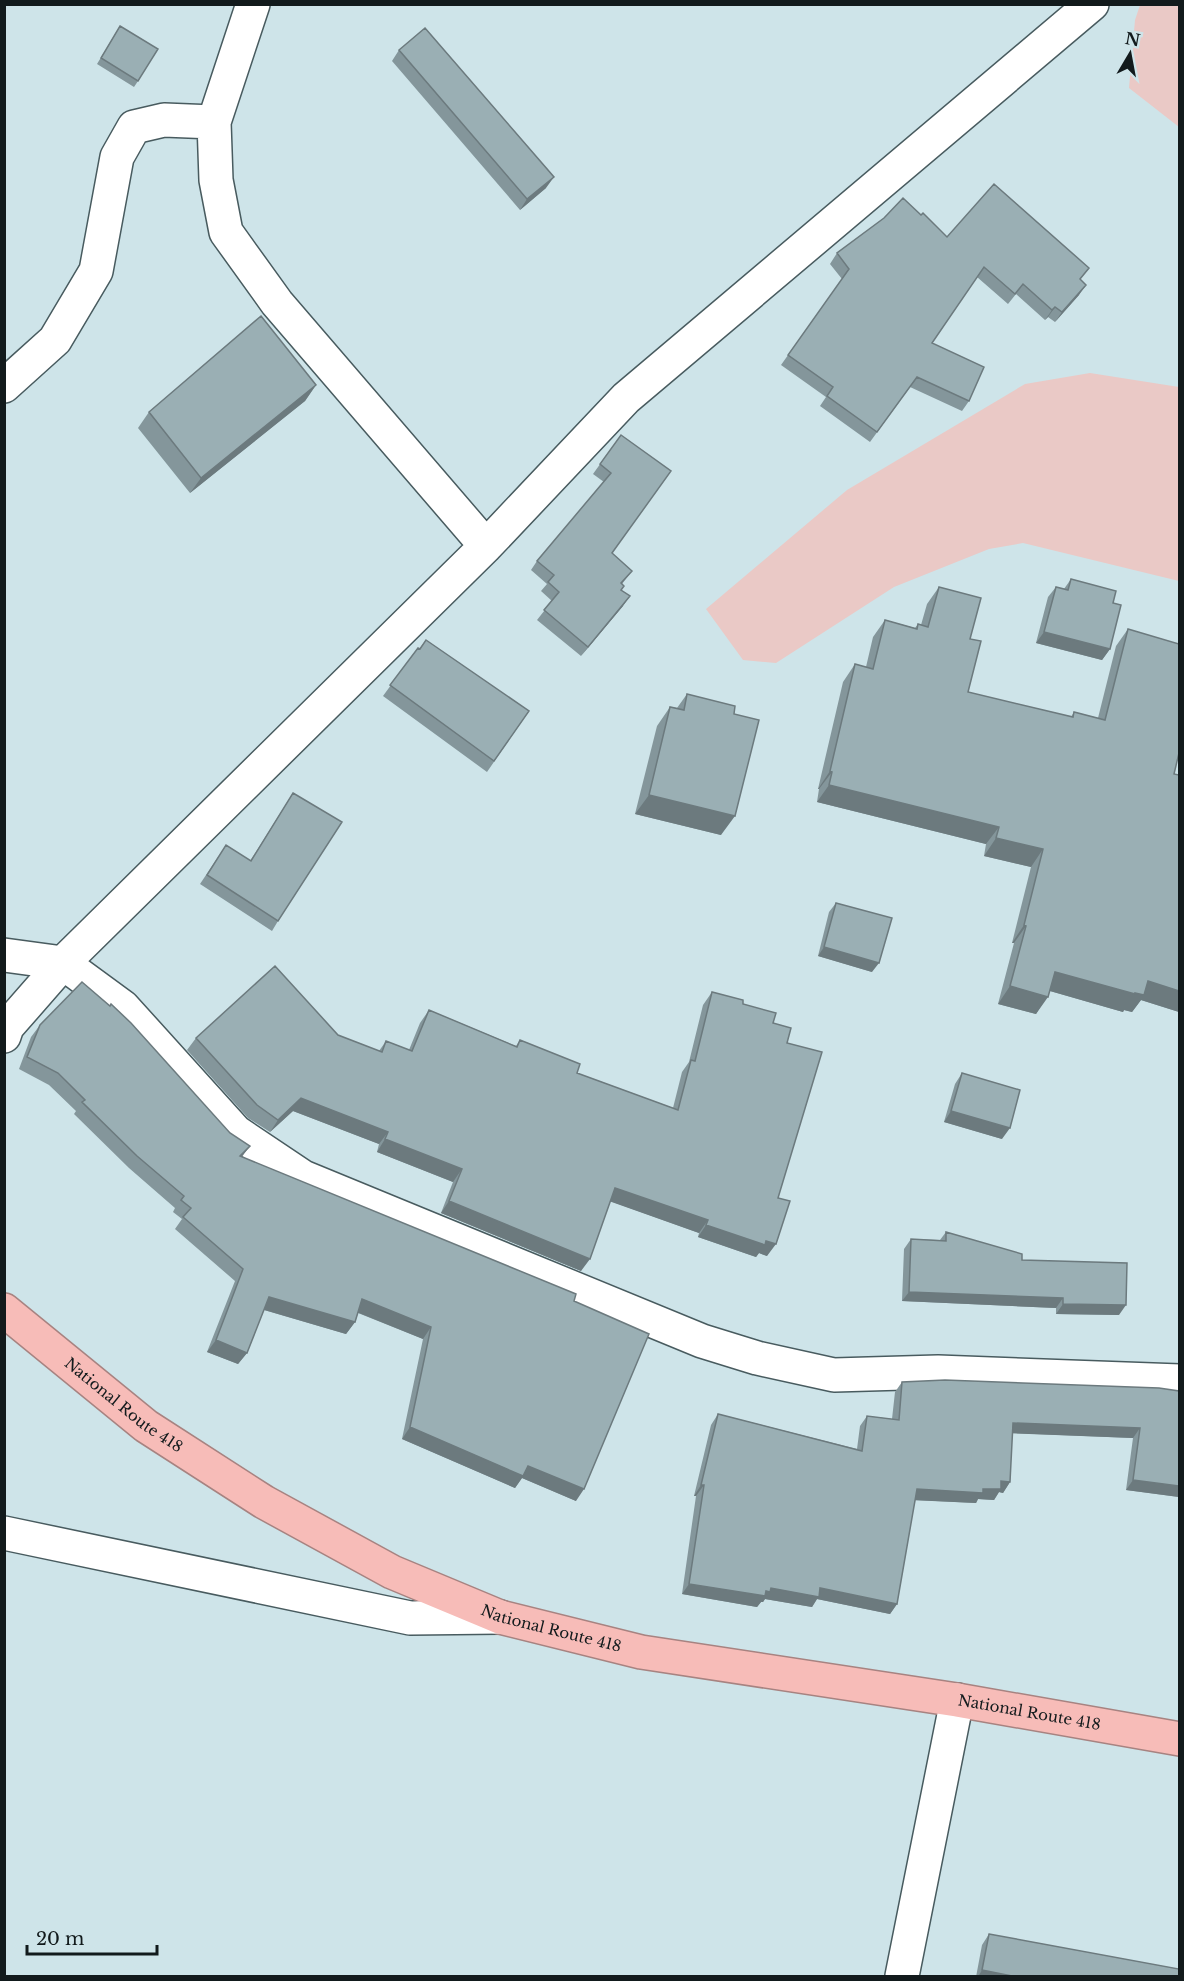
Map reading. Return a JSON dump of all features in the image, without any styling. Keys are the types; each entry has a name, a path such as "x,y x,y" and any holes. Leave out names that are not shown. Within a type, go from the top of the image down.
{"highway":[{"name":"National Route 418","path":"4,1310 146,1426 264,1502 392,1572 500,1617 641,1652 957,1700 1179,1739"}],"street":[{"path":"254,4 214,122 216,180 226,232 277,303 486,546"},
{"path":"4,1036 7,1028 63,963 486,546 626,398 1092,4"},
{"path":"4,386 55,340 96,271 117,157 134,127 164,120 214,122"},
{"path":"4,955 63,963 123,1006 236,1132 303,1177 702,1341 757,1358 834,1375 938,1372 1179,1381"},
{"path":"4,1533 410,1618 500,1617"},
{"path":"902,1977 957,1700"}],"shaded area":[{"path":"1140,5 1179,5 1179,127 1129,88 1135,20"},
{"path":"1090,373 1179,387 1179,581 1023,543 989,549 894,587 776,663 743,660 706,609 847,490 1025,384"}],"building":[{"path":"120,26 158,49 138,81 101,58"},
{"path":"425,28 554,177 527,199 399,50"},
{"path":"994,184 1089,268 1080,279 1086,285 1062,312 1055,307 1052,310 1023,284 1015,294 984,267 932,343 984,367 969,401 917,377 877,432 827,396 833,387 788,355 849,269 837,253 884,218 903,198 921,215 923,213 947,237"},
{"path":"261,316 316,385 201,478 149,412"},
{"path":"621,435 671,471 612,553 632,571 621,583 624,586 621,590 630,596 588,647 544,610 559,592 548,582 554,575 537,561 611,473 600,464"},
{"path":"1071,579 1116,591 1113,603 1121,605 1110,649 1044,632 1056,587 1068,590"},
{"path":"939,587 981,598 970,639 981,641 968,692 1073,717 1074,712 1105,720 1128,629 1179,644 1179,753 1174,774 1179,775 1179,991 1148,981 1144,995 1135,994 1055,972 1048,997 1010,986 1043,849 996,838 999,827 829,785 832,772 830,771 855,664 873,669 885,620 917,629 918,624 928,627"},
{"path":"426,640 529,711 494,761 390,685"},
{"path":"687,694 735,706 734,714 759,720 735,816 649,795 670,707 684,710"},
{"path":"293,793 342,822 278,921 207,875 226,845 251,861"},
{"path":"836,903 892,918 879,963 824,947"},
{"path":"275,966 338,1035 382,1052 386,1041 412,1051 429,1010 517,1047 520,1040 580,1064 577,1073 678,1110 691,1060 695,1061 712,992 743,1000 743,1004 776,1013 773,1023 791,1028 787,1043 822,1052 778,1198 790,1201 776,1244 766,1241 765,1245 706,1225 708,1220 615,1188 590,1259 449,1201 462,1169 385,1139 388,1132 301,1098 278,1120 257,1105 196,1038"},
{"path":"82,982 131,1023 230,1133 250,1146 240,1156 576,1294 574,1301 649,1334 584,1489 528,1466 523,1476 410,1427 431,1327 362,1299 355,1322 269,1297 247,1353 216,1340 243,1269 183,1217 191,1208 181,1200 184,1196 137,1156 82,1102 85,1100 58,1073 27,1057 40,1025"},
{"path":"962,1073 1020,1090 1010,1128 951,1111"},
{"path":"946,1232 1022,1254 1022,1260 1127,1263 1126,1305 1063,1304 1063,1298 909,1292 911,1239 946,1241"},
{"path":"945,1380 1159,1388 1179,1391 1179,1486 1133,1480 1140,1428 1013,1423 1010,1482 1001,1481 1001,1489 983,1489 983,1493 917,1489 897,1604 820,1588 819,1597 771,1588 770,1592 766,1591 765,1596 689,1584 704,1485 701,1485 718,1414 862,1451 867,1416 899,1420 902,1382"},
{"path":"989,1934 1179,1969 1179,1977 1017,1977 982,1970"}]}
